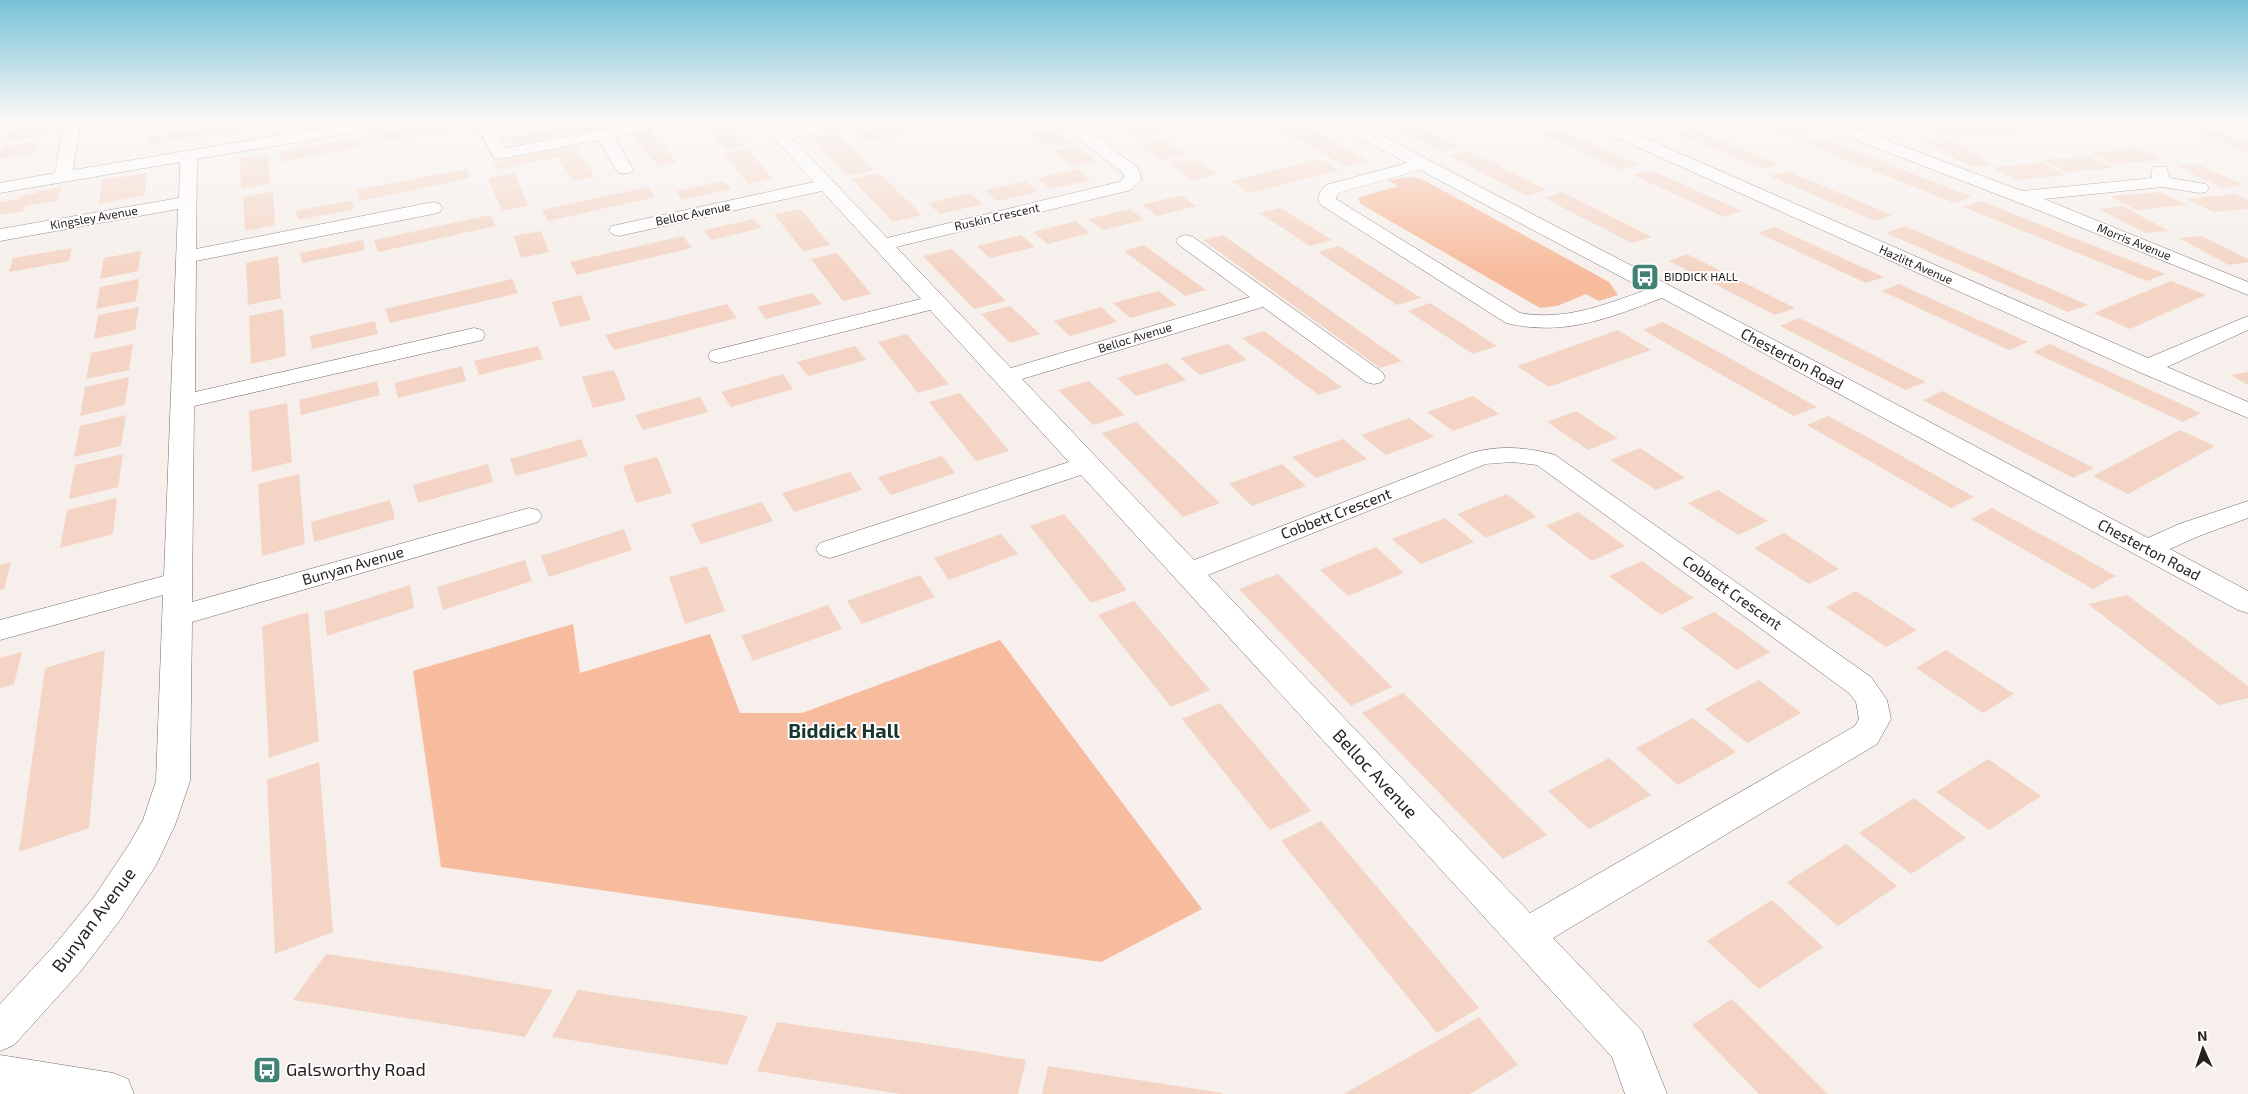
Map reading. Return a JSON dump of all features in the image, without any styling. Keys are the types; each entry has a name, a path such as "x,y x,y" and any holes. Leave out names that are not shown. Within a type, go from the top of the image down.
{"street":[{"path":"63,176 64,169"},
{"path":"0,188 105,169"},
{"name":"Bunyan Avenue","path":"0,1032 70,956 125,884 158,824 173,781 189,169"},
{"name":"Belloc Avenue","path":"811,169 1628,1045 1646,1094"},
{"name":"Ruskin Crescent","path":"882,244 1125,186 1133,179 1131,171 1128,169"},
{"path":"1404,169 1332,189 1327,194 1327,201 1514,318 1539,323 1578,320 1662,290"},
{"name":"Chesterton Road","path":"1432,169 2248,603"},
{"name":"Hazlitt Avenue","path":"1700,169 2248,411"},
{"name":"Morris Avenue","path":"1948,169 2248,288"},
{"name":"Morris Avenue","path":"2020,196 2161,176 2200,188"},
{"name":"Belloc Avenue","path":"619,230 826,185"},
{"name":"Kingsley Avenue","path":"0,235 189,202"},
{"path":"187,257 433,208"},
{"path":"1186,241 1374,377"},
{"name":"Belloc Avenue","path":"1005,377 1266,299"},
{"path":"719,356 934,302"},
{"path":"2148,367 2248,322"},
{"path":"183,402 474,335"},
{"name":"Cobbett Crescent","path":"1187,573 1480,458 1499,454 1524,454 1546,460 1860,685 1871,700 1876,719 1866,735 1525,935"},
{"path":"830,549 1087,465"},
{"path":"2147,549 2189,530 2248,509"},
{"name":"Bunyan Avenue","path":"176,616 529,516"},
{"path":"0,630 178,582"},
{"path":"0,1075 113,1094"}],"shaded area":[{"path":"1412,177 1424,180 1609,282 1618,295 1599,301 1586,294 1557,306 1540,308 1361,204 1358,199 1398,186 1387,180"},
{"path":"573,624 580,673 710,634 740,713 802,713 1000,640 1202,909 1101,962 441,867 413,671"}],"building":[{"path":"240,169 269,169 270,184 241,189"},
{"path":"466,169 471,178 360,201 357,190"},
{"path":"566,169 590,169 595,177 573,181"},
{"path":"736,169 765,169 772,179 748,184"},
{"path":"840,169 874,170 847,176"},
{"path":"1077,169 1090,180 1050,189 1038,178"},
{"path":"1178,169 1209,169 1217,174 1193,180"},
{"path":"1279,169 1340,170 1250,193 1231,181"},
{"path":"1475,169 1505,169 1546,190 1527,196"},
{"path":"1870,169 1901,169 1972,197 1954,203"},
{"path":"1996,169 2054,169 2065,175 2015,180"},
{"path":"2060,169 2101,169 2065,172"},
{"path":"2183,169 2209,169 2244,185 2222,188"},
{"path":"1650,170 1742,211 1724,217 1633,175"},
{"path":"1787,171 1892,215 1875,221 1770,176"},
{"path":"147,173 145,195 99,204 102,180"},
{"path":"514,173 528,206 502,211 488,178"},
{"path":"879,173 922,215 893,222 852,179"},
{"path":"724,181 731,189 682,200 676,191"},
{"path":"1026,181 1038,192 997,201 985,190"},
{"path":"62,187 57,201 25,206 23,211 0,215 0,202 19,199 20,196 37,193 38,191"},
{"path":"648,187 655,197 548,221 542,210"},
{"path":"273,191 275,225 245,231 243,197"},
{"path":"1562,192 1652,237 1632,243 1544,198"},
{"path":"2161,192 2187,205 2136,210 2110,196"},
{"path":"971,193 983,204 940,214 928,203"},
{"path":"2235,194 2248,200 2248,209 2213,212 2186,199"},
{"path":"1181,195 1196,206 1157,216 1142,205"},
{"path":"352,200 354,209 298,220 296,211"},
{"path":"1981,201 2165,274 2147,281 1963,207"},
{"path":"2122,206 2169,231 2145,233 2099,209"},
{"path":"1280,208 1332,240 1310,246 1259,213"},
{"path":"800,209 830,245 803,251 774,214"},
{"path":"1130,209 1144,220 1103,230 1088,219"},
{"path":"490,215 496,226 378,252 374,240"},
{"path":"754,219 762,228 711,240 704,230"},
{"path":"1076,221 1090,233 1048,244 1033,232"},
{"path":"1905,226 2088,305 2068,312 1886,233"},
{"path":"1775,227 1884,277 1866,283 1758,233"},
{"path":"541,231 549,252 521,258 514,236"},
{"path":"1021,235 1035,247 990,258 977,246"},
{"path":"1223,235 1402,361 1380,368 1203,240"},
{"path":"683,236 692,248 577,275 570,262"},
{"path":"2202,236 2248,259 2248,262 2229,265 2179,238"},
{"path":"363,240 365,250 302,263 300,253"},
{"path":"1144,245 1206,290 1185,296 1124,251"},
{"path":"1339,246 1421,298 1397,305 1318,252"},
{"path":"72,248 69,261 9,272 13,258"},
{"path":"952,249 1006,301 974,309 923,256"},
{"path":"141,251 138,271 100,279 104,258"},
{"path":"837,253 871,294 843,301 811,259"},
{"path":"1687,254 1795,308 1775,315 1669,261"},
{"path":"278,256 281,298 248,305 246,263"},
{"path":"139,279 136,301 96,309 100,287"},
{"path":"512,279 518,293 390,323 385,309"},
{"path":"2171,281 2206,295 2130,329 2094,313"},
{"path":"1899,284 2028,342 2009,350 1882,291"},
{"path":"1159,291 1176,305 1130,318 1113,303"},
{"path":"812,293 822,304 766,319 757,307"},
{"path":"581,295 591,320 560,327 552,302"},
{"path":"1430,303 1497,346 1473,354 1408,311"},
{"path":"727,304 737,318 614,350 605,335"},
{"path":"1010,306 1040,334 1010,343 981,314"},
{"path":"139,307 135,330 94,339 98,315"},
{"path":"1101,307 1117,322 1070,336 1054,321"},
{"path":"283,309 286,356 251,364 249,316"},
{"path":"1799,318 1926,382 1905,390 1780,326"},
{"path":"375,321 378,334 312,349 310,336"},
{"path":"1663,322 1817,407 1794,416 1643,330"},
{"path":"1618,330 1651,350 1549,387 1517,366"},
{"path":"1264,331 1342,387 1319,395 1242,338"},
{"path":"907,334 949,384 918,393 878,342"},
{"path":"133,344 129,370 86,379 91,353"},
{"path":"1228,344 1247,360 1200,375 1180,358"},
{"path":"2050,344 2201,413 2183,422 2033,352"},
{"path":"538,346 543,359 479,375 474,361"},
{"path":"855,346 866,360 808,376 797,362"},
{"path":"1167,363 1186,380 1136,396 1117,378"},
{"path":"462,366 466,381 398,398 394,383"},
{"path":"614,370 626,400 593,408 582,377"},
{"path":"2248,372 2248,385 2231,375"},
{"path":"783,374 793,389 731,407 721,392"},
{"path":"129,377 125,405 80,416 85,387"},
{"path":"377,381 380,395 301,415 299,400"},
{"path":"1089,381 1125,415 1093,425 1058,390"},
{"path":"1942,391 2094,468 2073,478 1923,400"},
{"path":"960,393 1009,451 976,461 929,402"},
{"path":"1473,396 1499,414 1453,431 1427,412"},
{"path":"700,397 708,412 643,430 635,415"},
{"path":"287,403 292,462 252,472 249,411"},
{"path":"1576,411 1618,438 1588,450 1547,422"},
{"path":"126,415 121,446 74,457 80,426"},
{"path":"1828,416 1974,497 1951,508 1807,425"},
{"path":"1409,418 1434,437 1386,455 1361,435"},
{"path":"1136,422 1220,503 1183,517 1102,433"},
{"path":"2180,430 2215,446 2128,494 2093,476"},
{"path":"581,439 588,456 516,476 510,459"},
{"path":"1343,439 1367,459 1316,478 1292,457"},
{"path":"1640,448 1685,478 1656,490 1610,460"},
{"path":"123,454 118,487 69,499 75,465"},
{"path":"942,456 955,473 891,495 878,477"},
{"path":"657,457 672,493 636,503 623,466"},
{"path":"488,464 493,482 418,503 413,485"},
{"path":"1282,464 1306,486 1252,506 1229,484"},
{"path":"850,472 862,490 794,512 782,493"},
{"path":"299,474 305,544 262,556 258,484"},
{"path":"1718,490 1768,521 1738,535 1688,503"},
{"path":"1507,494 1537,517 1486,538 1457,514"},
{"path":"117,498 113,534 60,548 67,510"},
{"path":"390,500 395,519 314,542 311,522"},
{"path":"762,502 773,521 701,544 691,524"},
{"path":"1992,508 2116,576 2093,589 1971,519"},
{"path":"1578,512 1625,546 1592,561 1546,526"},
{"path":"1064,514 1127,590 1091,603 1030,526"},
{"path":"1445,518 1474,542 1421,564 1392,539"},
{"path":"624,529 632,550 549,577 541,556"},
{"path":"1784,533 1839,569 1809,584 1754,548"},
{"path":"1001,534 1018,554 949,580 934,558"},
{"path":"1376,547 1404,573 1348,596 1320,570"},
{"path":"525,560 532,581 443,610 437,587"},
{"path":"1642,561 1694,598 1661,615 1609,576"},
{"path":"11,562 4,589 0,590 0,565"},
{"path":"707,566 725,611 685,624 669,577"},
{"path":"1278,574 1392,687 1351,706 1239,589"},
{"path":"920,575 935,597 862,624 847,601"},
{"path":"410,585 414,608 327,636 324,612"},
{"path":"1856,591 1917,630 1886,647 1826,607"},
{"path":"2127,595 2248,686 2248,698 2219,705 2088,604"},
{"path":"1134,601 1210,690 1171,707 1098,615"},
{"path":"828,605 842,629 753,661 741,636"},
{"path":"308,612 319,741 269,758 262,626"},
{"path":"1714,612 1770,652 1737,670 1681,628"},
{"path":"105,650 89,828 19,852 45,668"},
{"path":"1946,650 2014,694 1983,713 1916,668"},
{"path":"22,652 14,684 0,688 0,658"},
{"path":"1759,680 1801,713 1747,743 1705,709"},
{"path":"1403,693 1547,835 1503,859 1362,713"},
{"path":"1220,703 1311,811 1270,830 1182,719"},
{"path":"1693,718 1736,752 1678,785 1636,748"},
{"path":"1609,758 1651,795 1589,829 1548,791"},
{"path":"1988,759 2041,796 1989,830 1936,792"},
{"path":"319,762 333,932 275,954 267,780"},
{"path":"1914,798 1966,838 1911,874 1859,833"},
{"path":"1321,821 1479,1008 1437,1033 1281,841"},
{"path":"1846,844 1897,886 1838,926 1787,882"},
{"path":"1772,900 1823,947 1759,989 1707,941"},
{"path":"326,954 553,990 525,1037 293,1000"},
{"path":"578,990 748,1016 727,1065 552,1037"},
{"path":"1732,999 1828,1094 1759,1094 1692,1025"},
{"path":"1479,1017 1518,1065 1470,1094 1344,1094"},
{"path":"777,1022 1026,1060 1018,1094 900,1094 757,1071"},
{"path":"1048,1066 1222,1093 1222,1094 1042,1094"}],"place":[{"name":"BIDDICK HALL","path":"1645,277"},
{"name":"Galsworthy Road","path":"267,1070"}],"district":[{"name":"Biddick Hall","path":"844,731"}]}
